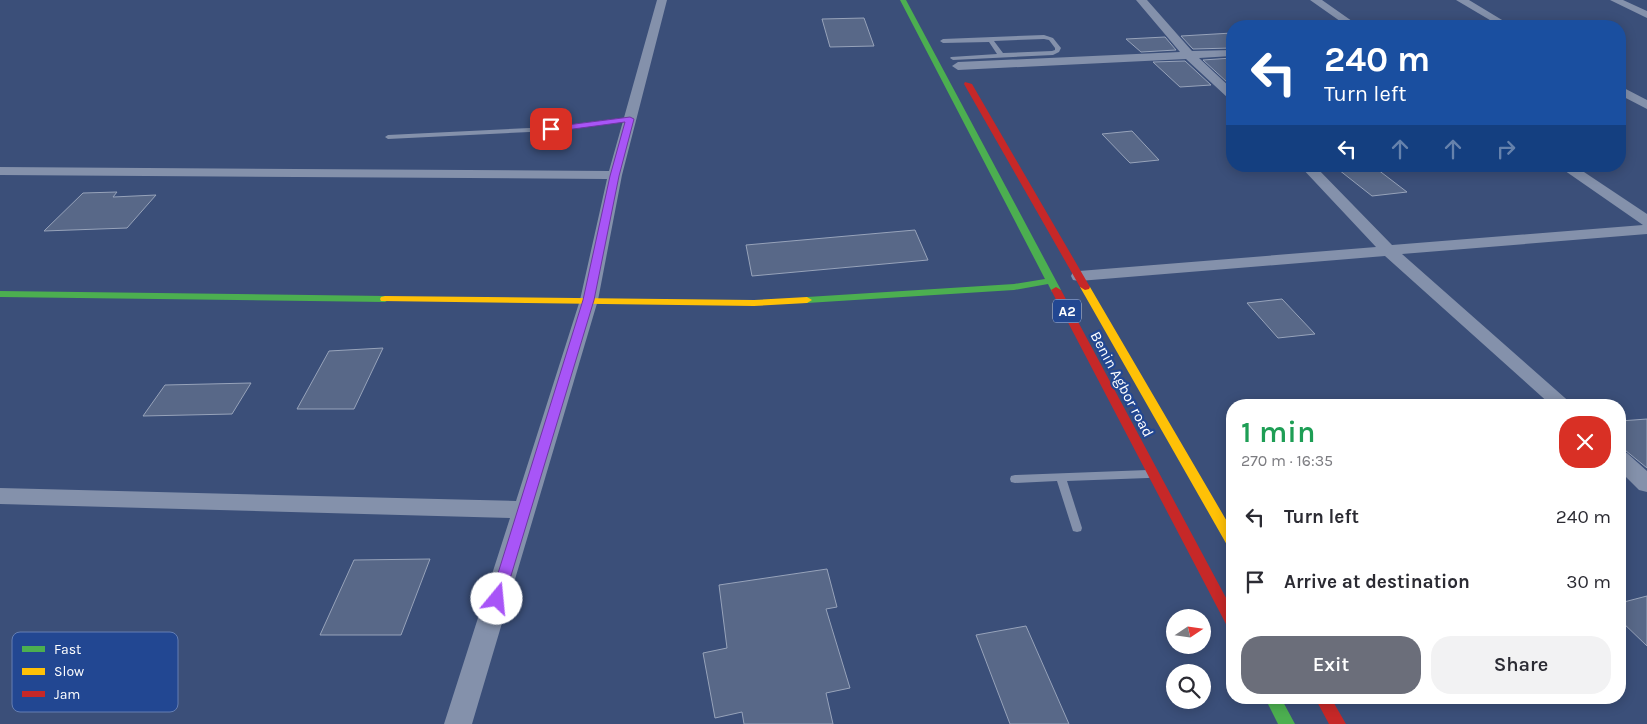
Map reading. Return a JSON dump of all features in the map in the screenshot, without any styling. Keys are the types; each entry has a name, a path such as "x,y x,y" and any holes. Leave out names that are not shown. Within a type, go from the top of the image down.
{"main road":[{"name":"Benin Agbor road","path":"903,0 1226,611"},
{"name":"Benin Agbor road","path":"941,37 1226,531"},
{"path":"0,294 754,303 1014,287 1050,281"},
{"path":"1276,704 1287,724"},
{"path":"1326,704 1338,724"}],"street":[{"path":"458,724 589,300 615,176 662,0"},
{"path":"1141,0 1190,56 1226,89"},
{"path":"1315,0 1345,20"},
{"path":"1461,0 1497,20"},
{"path":"1615,0 1647,14"},
{"path":"956,62 1226,53"},
{"path":"1626,93 1647,105"},
{"path":"0,171 615,176"},
{"path":"1313,172 1389,251 1556,399"},
{"path":"1573,172 1647,221"},
{"path":"1079,276 1647,228"},
{"path":"1626,464 1647,484"},
{"path":"0,496 525,510"}],"lane":[{"path":"941,37 990,40 1044,37 1051,39 1058,48 1053,53 1001,55 956,62"},
{"path":"990,40 1001,55"},
{"path":"388,138 558,129 630,119"},
{"path":"1015,479 1154,474"},
{"path":"1062,477 1077,528"}],"building":[{"path":"864,18 874,46 830,47 822,19"},
{"path":"1226,33 1226,48 1193,49 1181,36"},
{"path":"1165,37 1176,50 1141,52 1126,39"},
{"path":"1226,58 1226,81 1203,60"},
{"path":"1185,61 1211,85 1180,87 1153,62"},
{"path":"1132,131 1159,160 1130,163 1102,134"},
{"path":"1342,172 1381,172 1407,192 1372,196"},
{"path":"117,192 113,197 156,195 127,228 44,231 83,193"},
{"path":"915,230 928,260 752,276 746,245"},
{"path":"1282,299 1315,334 1278,338 1247,303"},
{"path":"383,348 354,409 297,409 329,351"},
{"path":"251,383 232,414 143,416 165,385"},
{"path":"1647,419 1647,468 1626,451 1626,421"},
{"path":"430,559 401,635 320,635 354,560"},
{"path":"827,569 837,607 826,609 850,688 826,693 833,724 744,724 742,712 715,718 703,653 727,648 719,585"},
{"path":"1647,596 1647,646 1626,626 1626,601"},
{"path":"1026,626 1069,724 1010,724 976,635"}],"traffic: fast":[{"path":"903,0 1056,290"},
{"path":"807,300 1014,287 1050,281"},
{"path":"0,294 385,299"},
{"path":"1276,704 1287,724"}],"traffic: slow":[{"path":"1085,287 1226,531"},
{"path":"385,299 754,303 807,300"}],"traffic: jam":[{"path":"968,84 1085,287"},
{"path":"1056,290 1226,611"},
{"path":"1326,704 1338,724"}],"route":[{"path":"497,599 589,300 615,176 630,119 592,126 551,129"}]}
